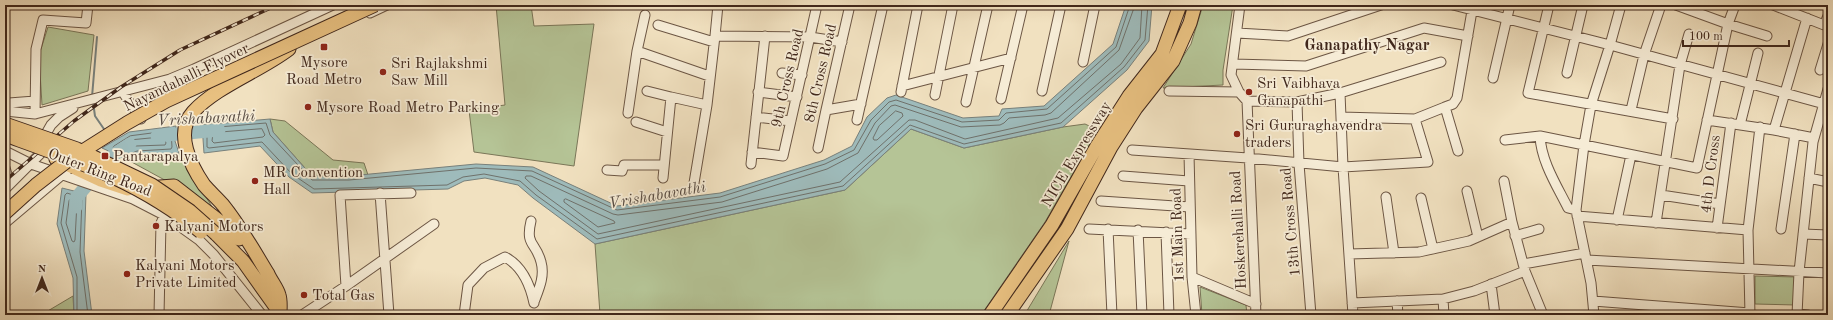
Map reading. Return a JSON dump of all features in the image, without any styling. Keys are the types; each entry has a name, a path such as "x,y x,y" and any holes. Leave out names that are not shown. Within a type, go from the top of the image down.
{"highway":[{"name":"Nayandahalli Flyover","path":"5,204 64,157 157,100 228,65 358,5"},
{"name":"Nayandahalli Flyover","path":"5,213 36,185 67,161 166,101 375,5"},
{"name":"NICE Expressway","path":"990,315 1052,225 1096,146 1125,102 1162,54 1180,5"},
{"name":"NICE Expressway","path":"1007,315 1067,229 1111,147 1136,108 1173,61 1190,22 1195,5"},
{"path":"277,315 280,296 260,260 223,205 205,186 195,169 184,141 185,127 192,113 208,100 242,78 276,59 289,49"},
{"path":"5,124 77,149 152,185 190,211 213,237 262,300 277,315"},
{"path":"5,135 84,163 124,180 148,193 213,237"},
{"path":"42,152 73,173 103,185 138,191 174,186 228,228 260,260"}],"street":[{"path":"35,114 36,49 43,20 86,24 88,5"},
{"path":"5,111 35,114 170,78 333,5"},
{"path":"5,223 73,173 111,139 141,119 244,68 386,5"},
{"path":"694,183 706,105 718,5"},
{"name":"9th Cross Road","path":"752,152 783,156 817,5"},
{"name":"8th Cross Road","path":"818,148 850,5"},
{"path":"857,120 883,5"},
{"path":"918,5 901,89 974,67 1011,58"},
{"path":"935,95 953,5"},
{"path":"966,102 988,5"},
{"path":"1001,99 1023,5"},
{"path":"1042,91 1061,5"},
{"path":"1083,62 1095,5"},
{"path":"1240,5 1231,75 1239,92 1247,101 1297,102 1340,94 1441,62"},
{"path":"1237,33 1288,36 1381,5"},
{"path":"1452,5 1473,7 1507,18 1825,104"},
{"path":"1493,78 1510,5"},
{"path":"1549,5 1528,93 1591,105 1631,110 1673,119"},
{"path":"1567,73 1583,5"},
{"path":"1594,315 1586,256 1577,213 1584,145 1591,105 1621,5"},
{"path":"1631,110 1644,55 1661,5"},
{"path":"1676,5 1728,24 1767,36"},
{"path":"1505,140 1540,136 1697,168 1728,24 1735,5"},
{"path":"1773,5 1826,26 1828,16"},
{"path":"1341,117 1415,119 1453,104 1457,98 1473,7"},
{"path":"628,113 637,51 645,15"},
{"path":"1774,130 1807,18"},
{"path":"658,25 714,39 764,36 810,37 842,42"},
{"path":"1233,64 1306,66 1424,28 1468,36"},
{"path":"1656,223 1680,65 1690,34"},
{"path":"751,164 764,36"},
{"path":"1820,70 1826,59 1828,44"},
{"path":"637,51 709,76"},
{"path":"1740,125 1749,84 1758,53"},
{"path":"782,73 802,74"},
{"path":"903,77 914,79"},
{"path":"1808,315 1797,315 1799,272 1814,138 1825,104 1828,89"},
{"path":"647,90 706,105"},
{"path":"1169,90 1239,92"},
{"path":"122,91 141,119"},
{"path":"758,92 796,97"},
{"path":"1340,94 1343,167 1354,315"},
{"path":"662,178 671,97"},
{"path":"5,102 35,101"},
{"name":"Hoskerehalli Road","path":"1247,101 1248,158 1256,315"},
{"path":"7,186 42,152 47,132 55,121 83,102"},
{"name":"13th Cross Road","path":"1297,102 1299,164 1312,315"},
{"path":"826,110 861,104"},
{"path":"1445,107 1458,151"},
{"path":"756,117 791,121"},
{"path":"1132,150 1248,158 1343,167 1428,162 1415,119"},
{"path":"1707,120 1774,130 1814,138"},
{"path":"636,122 667,132"},
{"name":"4th D Cross","path":"1717,228 1731,123"},
{"path":"1593,301 1750,314 1748,230 1760,128"},
{"path":"1781,229 1795,134"},
{"path":"1540,136 1540,144 1548,166 1568,208 1577,213 1617,220 1748,230"},
{"name":"Outer Ring Road","path":"5,151 30,164 73,173"},
{"name":"1st Main Road","path":"1189,154 1192,276 1196,315"},
{"path":"1617,220 1631,155"},
{"path":"608,170 622,171 624,165 664,165"},
{"path":"5,168 7,186"},
{"path":"1124,176 1189,181"},
{"path":"1809,178 1828,182"},
{"path":"1504,181 1515,236 1524,268 1543,315"},
{"name":"Outer Ring Road","path":"103,185 164,215 199,240 214,254 262,315"},
{"path":"159,315 161,223 164,215 180,190"},
{"path":"1467,191 1478,237"},
{"path":"380,193 389,315"},
{"path":"346,286 340,195 411,193"},
{"path":"1661,195 1720,204"},
{"path":"1386,197 1394,253"},
{"path":"1421,198 1433,249"},
{"path":"1101,201 1190,207"},
{"path":"464,315 468,285 484,268 505,257 515,262 531,287 534,303 543,276 541,262 528,238 531,221"},
{"path":"1349,254 1419,252 1470,241 1512,222"},
{"path":"302,315 434,224"},
{"path":"1089,229 1138,230 1191,234"},
{"path":"1108,229 1112,315"},
{"path":"1515,236 1539,229"},
{"path":"1138,230 1142,315"},
{"path":"1166,232 1169,315"},
{"path":"1803,234 1828,235"},
{"path":"1352,303 1443,299 1491,284 1524,268 1586,256 1828,274"},
{"path":"1192,276 1256,304"},
{"path":"1491,284 1495,315"},
{"path":"1443,299 1444,315"},
{"path":"1397,301 1398,315"}],"green space":[{"path":"496,5 531,5 534,26 594,24 574,166 474,152 469,110 505,105"},
{"path":"1203,5 1233,5 1223,70 1223,85 1163,88 1191,44"},
{"path":"48,27 94,35 88,91 42,105 39,55"},
{"path":"270,119 285,121 333,160 364,163 368,175 312,176 273,132"},
{"path":"1085,124 1098,130 1045,222 981,315 600,314 595,244 845,190 911,129 964,148 1063,127"},
{"path":"179,153 214,210 183,190 128,160 137,155"},
{"path":"1069,241 1049,315 1024,315 1025,314"},
{"path":"1755,276 1797,277 1796,305 1755,304"},
{"path":"1200,287 1246,305 1247,315 1202,315"},
{"path":"73,296 74,315 41,315"}],"water":[{"path":"1126,5 1152,5 1149,41 1127,70 1063,127 964,148 911,129 845,190 595,244 518,185 485,178 464,181 448,189 312,193 289,177 260,146 204,153 202,125 270,119 273,132 312,176 349,176 476,164 533,167 617,206 720,193 824,160 852,146 867,117 887,98 896,95 963,118 999,116 1002,109 1044,106 1113,44"},
{"path":"176,126 175,141 179,153 137,155 128,160 102,148 129,132"},
{"path":"62,188 86,194 84,251 92,315 74,315 73,278 57,224"}],"waterway":[{"path":"92,97 97,37"},
{"path":"93,102 95,116 106,132"},
{"name":"Vrishabavathi","path":"157,136 219,130"},
{"name":"Vrishabavathi","path":"76,207 76,198 112,156 130,144"}],"railway":[{"path":"5,181 74,121 121,87 180,50 277,5"}],"place":[{"name":"Mysore Road Metro","path":"324,47"},
{"name":"Sri Rajlakshmi Saw Mill","path":"383,72"},
{"name":"Sri Vaibhava Ganapathi","path":"1249,92"},
{"name":"Mysore Road Metro Parking","path":"308,107"},
{"name":"Sri Gururaghavendra traders","path":"1237,134"},
{"name":"Pantarapalya","path":"105,156"},
{"name":"MR Convention Hall","path":"255,181"},
{"name":"Kalyani Motors","path":"156,226"},
{"name":"Kalyani Motors Private Limited","path":"127,274"},
{"name":"Total Gas","path":"304,295"}],"district":[{"name":"Ganapathy Nagar","path":"1367,44"}]}
